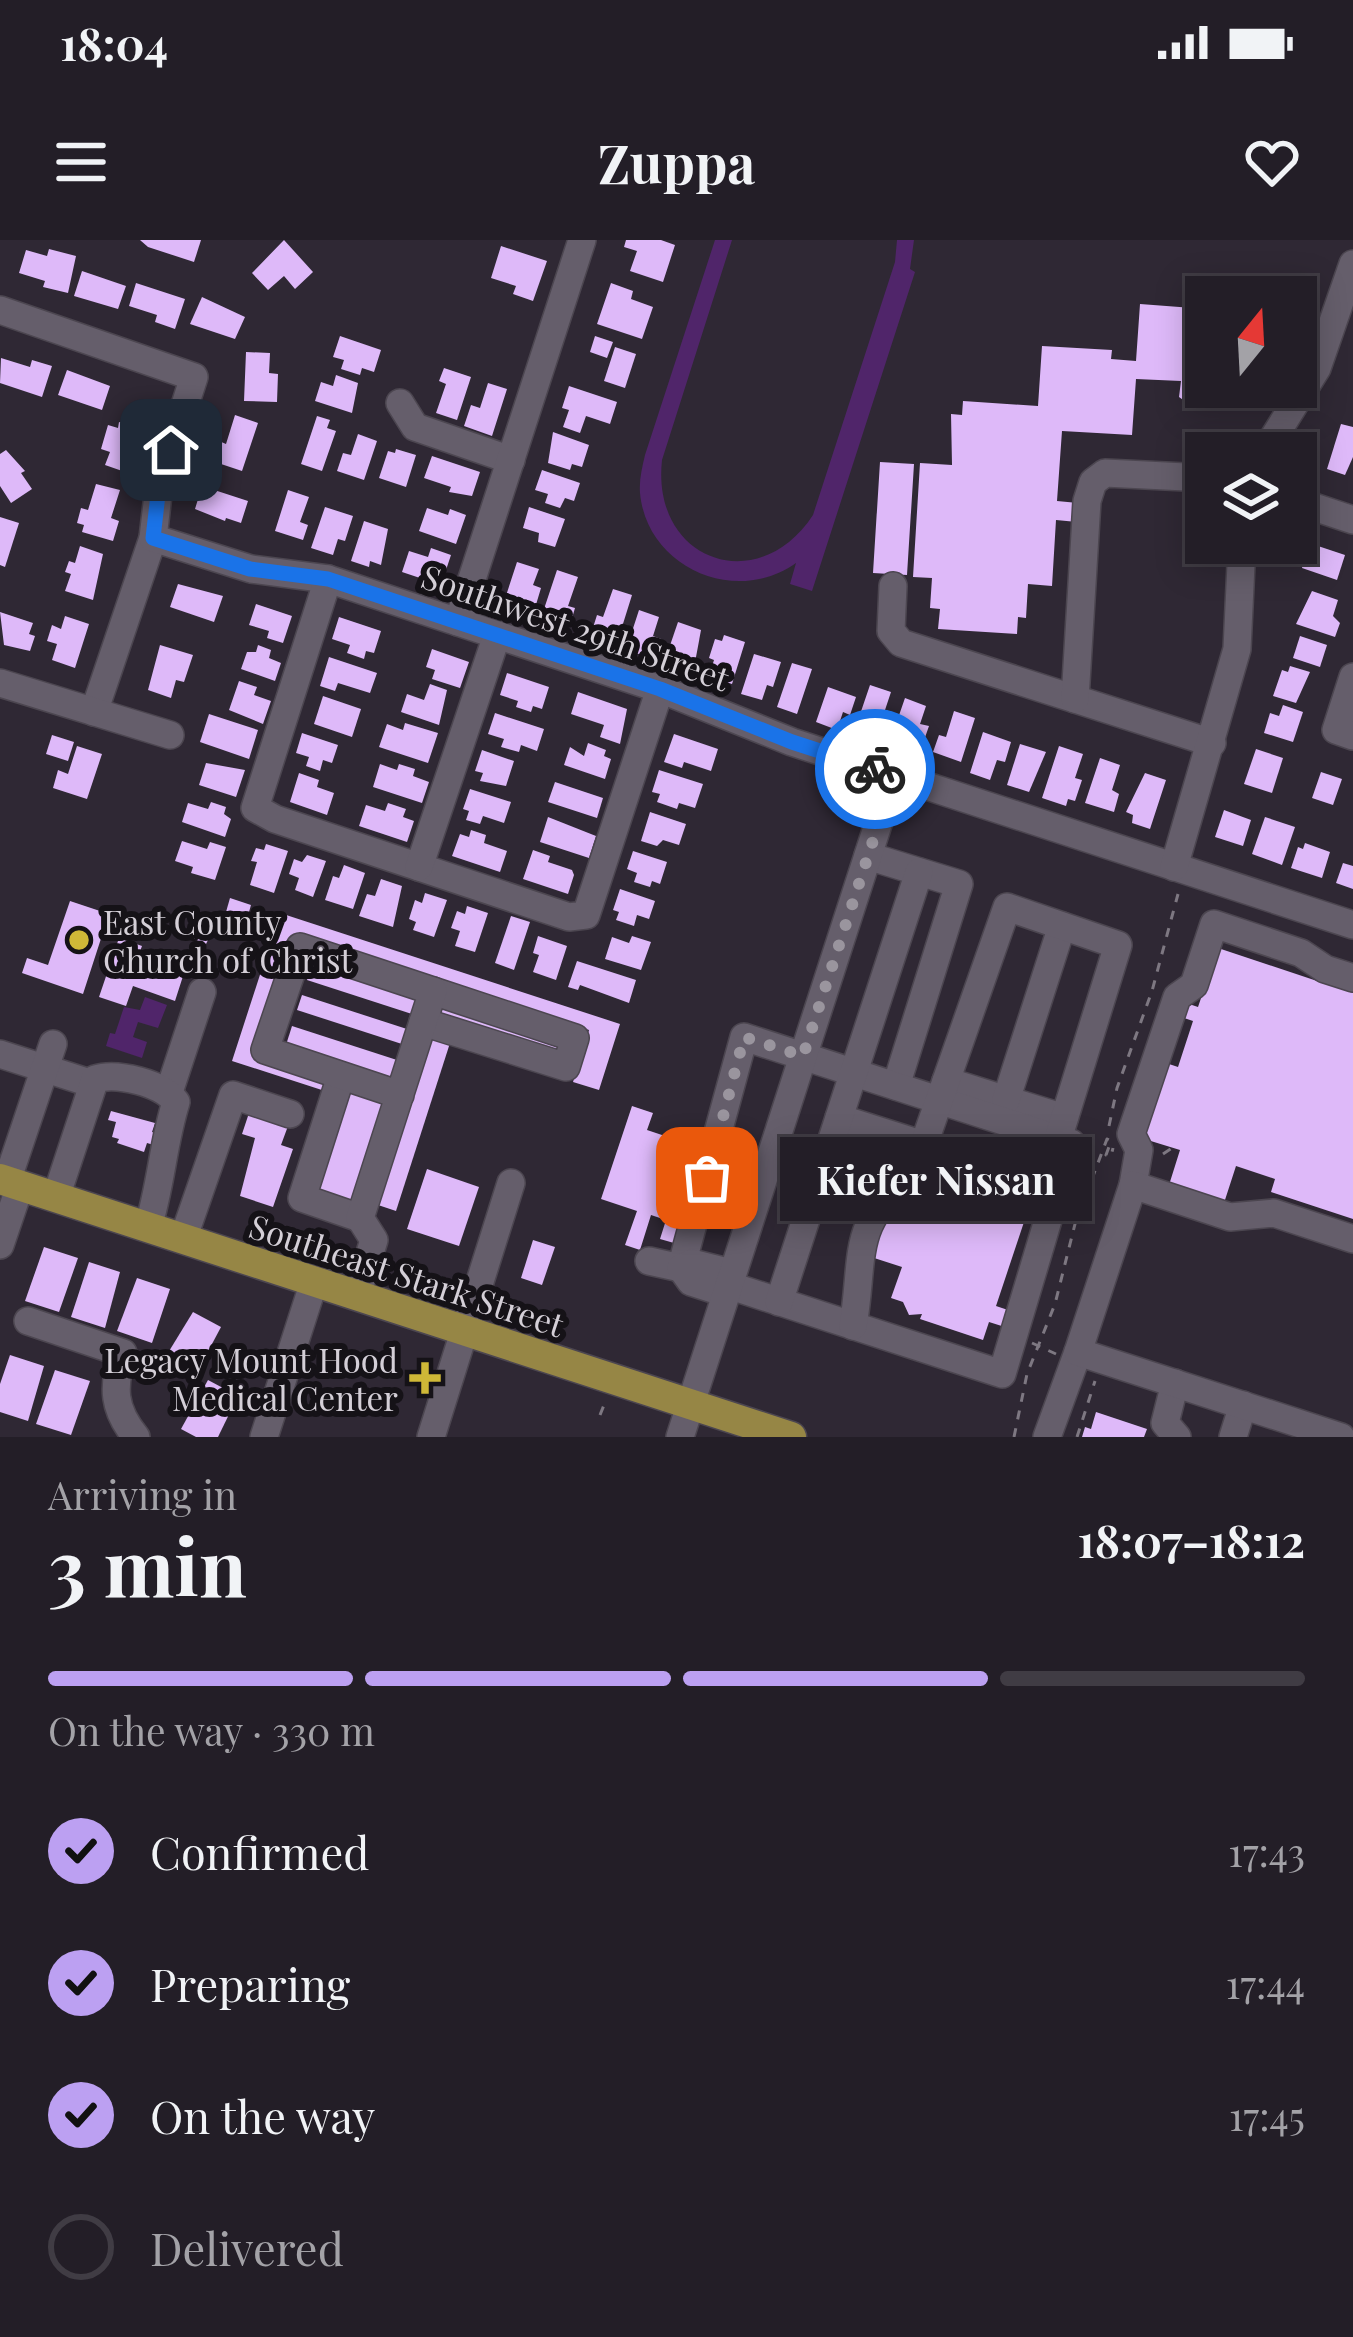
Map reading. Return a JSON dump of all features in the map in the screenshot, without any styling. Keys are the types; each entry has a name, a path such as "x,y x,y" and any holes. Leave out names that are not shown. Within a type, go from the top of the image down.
{"main road":[{"name":"Southeast Stark Street","path":"9,1182 791,1437"}],"street":[{"path":"458,622 582,240"},
{"path":"1277,432 1318,368 1353,264"},
{"path":"0,310 194,377 159,486 153,538 94,712"},
{"path":"400,403 415,427 511,460"},
{"path":"1075,699 1087,501 1093,482 1106,472 1185,477"},
{"path":"1317,508 1353,520"},
{"name":"Southwest 29th Street","path":"153,538 250,569 328,579 660,689 792,742 1178,876 1353,925"},
{"path":"1178,876 1237,649 1241,564"},
{"path":"328,579 255,808 275,819 569,917 586,915 660,689"},
{"path":"893,586 891,631 901,644 1212,743"},
{"path":"419,867 496,635"},
{"path":"1344,733 1353,677"},
{"path":"0,683 170,735"},
{"path":"680,1437 894,776"},
{"path":"868,856 959,884 896,1086"},
{"path":"779,1302 920,872"},
{"path":"853,1326 860,1255 871,1215 913,1175 1007,907 1118,945 1061,1128"},
{"path":"1048,1437 1133,1185 1139,1150 1131,1134 1177,997 1194,986 1214,924 1301,953 1353,978"},
{"path":"1006,1100 1062,926"},
{"path":"400,1095 266,1050 300,947 575,1038 566,1067 423,1022"},
{"path":"360,1218 433,991"},
{"path":"169,1092 202,992"},
{"path":"649,1261 681,1268 692,1263 728,1284 1003,1374 1070,1143 1061,1128 1006,1100 896,1086 744,1037 681,1268"},
{"path":"0,1054 49,1056 93,1084"},
{"path":"0,1246 9,1182 49,1056"},
{"path":"56,1197 95,1078 110,1074 169,1092 176,1102 163,1143 157,1198 148,1227"},
{"path":"341,1076 302,1198 360,1218 374,1240 357,1295"},
{"path":"942,1091 1061,1128"},
{"path":"183,1239 233,1095 290,1114"},
{"path":"839,1118 923,1145"},
{"path":"431,1437 511,1183"},
{"path":"1133,1185 1230,1217 1274,1213 1353,1239"},
{"path":"264,1437 314,1282"},
{"path":"28,1321 123,1353 114,1393 120,1415 136,1437"},
{"path":"1078,1352 1322,1434"},
{"path":"1167,1432 1175,1383"},
{"path":"1233,1437 1243,1405"}],"path":[{"path":"1014,1437 1027,1374 1060,1290 1117,1088 1148,1004 1178,876"},
{"path":"1106,1139 1111,1141 1106,1155 1111,1156 1115,1142 1159,1156 1172,1148"},
{"path":"1077,1437 1096,1379"}],"shaded area":[{"path":"715,240 732,240 662,460 663,495 673,523 690,544 713,557 738,561 765,556 790,541 813,515 895,262 897,240 914,240 910,269 915,272 812,591 790,584 796,563 747,581 698,572 659,542 646,519 640,488 645,455"},
{"path":"145,997 167,1005 158,1028 138,1022 133,1037 147,1042 142,1058 106,1046 124,1007 140,1010"}],"building":[{"path":"140,240 201,240 194,262"},
{"path":"284,240 313,272 295,289 284,276 268,290 252,273"},
{"path":"626,240 675,245 663,282 630,271 637,251 624,247"},
{"path":"501,246 547,261 533,301 513,294 516,286 491,278"},
{"path":"49,249 76,256 68,293 43,287 45,281 19,273 26,250 47,256"},
{"path":"82,271 126,286 118,309 74,296"},
{"path":"136,283 185,299 175,329 155,322 157,315 129,306"},
{"path":"611,283 633,291 631,299 653,307 642,339 597,324"},
{"path":"202,297 245,317 235,339 190,324"},
{"path":"1140,304 1185,307 1185,401 1179,397 1181,381 1136,379 1132,435 1062,431 1057,501 1078,503 1077,522 1056,520 1052,586 1028,584 1026,618 1018,617 1017,634 938,629 940,609 930,608 932,578 913,577 920,463 952,465 951,414 962,415 963,401 1038,406 1042,346 1112,350 1111,359 1136,361"},
{"path":"340,336 381,350 374,372 362,368 360,375 341,369 344,360 333,357"},
{"path":"595,336 613,342 607,358 590,352"},
{"path":"615,347 636,354 625,388 604,381"},
{"path":"246,352 270,353 269,373 278,374 277,402 244,401"},
{"path":"1,358 30,367 32,360 52,366 42,397 0,383"},
{"path":"444,368 471,377 457,420 436,413 446,384 439,381"},
{"path":"67,370 110,386 102,410 58,395"},
{"path":"336,375 358,383 352,413 315,401 321,382 333,386"},
{"path":"488,383 507,389 492,436 464,426 471,405 480,408"},
{"path":"569,386 617,402 610,424 586,416 580,433 563,427 569,410 562,408"},
{"path":"235,415 258,423 242,471 212,461 219,441 226,444"},
{"path":"317,416 330,420 327,428 336,431 322,471 301,464"},
{"path":"119,422 142,429 128,473 105,465 110,452 101,449 108,425 118,428"},
{"path":"1341,424 1353,427 1353,457 1345,475 1327,469"},
{"path":"553,432 589,445 582,467 572,464 570,470 548,463"},
{"path":"358,434 377,441 364,480 337,471 343,453 351,455"},
{"path":"396,449 416,455 406,487 379,478 388,451 395,453"},
{"path":"6,450 25,471 21,473 32,489 11,503 0,486 0,454"},
{"path":"432,456 480,472 472,496 449,492 451,487 424,478"},
{"path":"880,462 914,464 907,575 873,573"},
{"path":"542,470 580,483 574,501 565,498 560,508 545,503 548,494 535,490"},
{"path":"96,484 120,490 111,518 119,521 113,541 82,532 84,525 77,523 81,508 88,510"},
{"path":"202,486 248,501 241,523 195,509"},
{"path":"288,490 309,497 300,522 308,525 303,540 275,531"},
{"path":"325,507 353,516 345,541 338,539 333,555 311,548"},
{"path":"529,507 565,519 555,547 538,542 539,533 523,528"},
{"path":"427,508 466,515 456,544 419,531"},
{"path":"0,517 19,523 5,567 0,565"},
{"path":"364,521 388,529 381,565 351,561"},
{"path":"80,546 103,554 93,600 65,591 71,574 65,572 69,561 75,563"},
{"path":"1317,546 1345,555 1337,580 1302,568 1317,564"},
{"path":"431,548 451,555 441,585 402,572 409,551 428,557"},
{"path":"517,562 539,569 533,585 541,588 535,608 526,605 522,618 501,611"},
{"path":"557,570 578,577 568,606 575,608 570,625 543,612"},
{"path":"178,584 223,596 214,622 170,607"},
{"path":"613,589 632,595 617,643 591,634"},
{"path":"1312,591 1338,600 1333,616 1340,623 1335,637 1296,624"},
{"path":"256,604 292,616 283,643 267,638 269,631 249,625"},
{"path":"639,610 659,617 653,636 661,639 655,659 626,650"},
{"path":"0,612 33,623 30,651 4,645"},
{"path":"65,616 89,624 75,668 52,660 57,644 47,641 52,625 61,629"},
{"path":"339,617 381,631 374,653 366,651 364,659 347,653 350,645 332,639"},
{"path":"678,622 701,630 694,668 664,663"},
{"path":"724,635 745,642 732,684 709,676 715,639 722,641"},
{"path":"1300,636 1327,645 1320,667 1293,658"},
{"path":"160,645 193,655 184,682 176,680 171,698 148,690"},
{"path":"258,645 271,650 269,658 281,663 275,681 241,669 247,652 256,652"},
{"path":"432,649 469,662 460,688 432,679 435,670 426,667"},
{"path":"754,654 781,662 773,687 767,685 762,700 741,694"},
{"path":"329,657 377,673 370,693 338,683 335,691 320,686"},
{"path":"792,663 812,669 797,714 777,707"},
{"path":"1290,666 1310,672 1296,703 1273,696 1282,670 1288,672"},
{"path":"507,673 549,687 542,709 533,706 531,712 516,707 518,701 500,695"},
{"path":"239,681 257,687 254,695 271,701 263,724 229,710"},
{"path":"430,684 447,690 439,725 401,712 407,694 424,700"},
{"path":"870,685 891,692 885,710 892,712 884,735 878,732 874,742 853,735"},
{"path":"828,687 856,697 850,715 843,712 837,730 816,722"},
{"path":"578,692 627,709 620,744 600,737 604,725 571,714"},
{"path":"323,696 361,709 352,737 314,724"},
{"path":"905,698 926,706 920,724 929,726 922,746 914,743 910,754 888,747"},
{"path":"1283,705 1303,712 1293,742 1264,733 1270,713 1279,716"},
{"path":"954,711 975,718 961,762 933,752 939,735 946,737"},
{"path":"495,713 544,729 537,751 521,745 519,752 501,747 504,739 488,734"},
{"path":"209,714 258,730 249,759 200,742"},
{"path":"405,723 438,733 428,763 379,747 387,724 403,730"},
{"path":"983,732 1011,742 1005,762 997,760 990,780 970,773"},
{"path":"302,733 338,745 332,763 323,760 320,771 306,766 309,757 296,753"},
{"path":"674,734 718,749 711,771 684,762 682,768 664,762"},
{"path":"52,735 74,742 68,761 46,754"},
{"path":"588,743 606,750 604,756 611,759 605,779 564,765 570,747 584,756"},
{"path":"1020,744 1046,752 1029,792 1007,785"},
{"path":"77,746 102,754 87,799 53,788 58,770 68,774"},
{"path":"1059,746 1083,754 1075,778 1082,780 1075,801 1068,799 1066,806 1042,798"},
{"path":"1256,749 1283,758 1272,793 1244,784"},
{"path":"482,750 514,761 506,786 480,781 483,773 475,771"},
{"path":"1100,758 1120,765 1112,790 1119,794 1114,812 1085,803"},
{"path":"206,763 245,770 236,797 199,785"},
{"path":"380,764 415,769 413,776 429,782 422,803 373,787"},
{"path":"659,770 703,784 695,808 679,803 677,809 657,802 660,794 652,792"},
{"path":"1321,772 1342,779 1333,805 1312,798"},
{"path":"299,773 319,780 317,787 334,793 327,815 290,802"},
{"path":"1145,773 1166,780 1150,829 1132,823 1133,815 1126,812"},
{"path":"555,782 603,798 597,818 548,802"},
{"path":"470,789 511,802 504,823 483,816 480,824 466,820 469,811 463,809"},
{"path":"211,802 226,807 224,814 231,819 225,837 182,822 188,803 208,809"},
{"path":"388,803 406,809 403,817 414,821 407,842 359,826 366,805 385,811"},
{"path":"1224,810 1251,820 1243,846 1215,837"},
{"path":"650,812 686,824 679,845 641,841"},
{"path":"548,817 596,836 589,858 540,842"},
{"path":"1265,817 1295,827 1282,865 1252,854"},
{"path":"471,830 486,835 484,843 507,851 500,872 452,856 460,834 469,837"},
{"path":"182,841 207,849 210,842 226,847 215,880 191,873 193,867 175,861"},
{"path":"1305,843 1330,852 1322,878 1291,868 1298,847 1303,849"},
{"path":"266,844 288,851 274,893 250,885 256,848 264,850"},
{"path":"533,850 550,856 548,862 572,870 568,894 523,879"},
{"path":"633,851 667,862 660,884 652,881 650,887 634,882 637,873 627,869"},
{"path":"307,855 326,861 313,897 295,890 299,878 289,874 294,859 302,862"},
{"path":"1343,863 1353,866 1353,889 1336,883"},
{"path":"344,865 365,873 353,909 325,900 333,876 339,878"},
{"path":"381,879 402,886 393,927 359,916 367,894 375,896"},
{"path":"620,889 655,901 649,919 637,915 634,926 616,920 619,912 613,910"},
{"path":"425,893 447,900 434,937 413,930 416,922 409,919 415,900 422,903"},
{"path":"230,898 251,905 247,919 226,912"},
{"name":"East County Church of Christ","path":"70,901 109,914 83,994 22,973 27,958 48,965"},
{"path":"467,906 488,913 475,952 455,946 460,931 451,928 457,911 465,914"},
{"path":"280,913 620,1024 599,1090 573,1082 589,1030 297,935 258,1056 332,1080 328,1092 232,1061"},
{"path":"511,916 530,922 514,970 495,963"},
{"path":"197,920 214,928 206,944 190,937"},
{"path":"538,936 567,946 556,980 533,972 539,955 533,953"},
{"path":"632,936 651,942 641,970 605,959 612,937 629,943"},
{"path":"119,938 142,946 138,957 184,973 175,1001 133,986 126,1006 99,997"},
{"path":"1218,948 1353,993 1353,1219 1271,1192 1275,1179 1236,1166 1224,1203 1169,1185 1180,1150 1141,1138 1166,1063 1178,1067 1193,1021 1181,1017 1186,1003 1198,1007"},
{"path":"313,961 421,996 415,1015 307,980"},
{"path":"577,961 636,980 629,1003 580,985 578,990 568,987"},
{"path":"302,995 410,1030 405,1045 297,1010"},
{"path":"443,1003 561,1042 557,1057 438,1018"},
{"path":"292,1026 400,1061 393,1080 286,1045"},
{"path":"431,1037 450,1043 396,1211 375,1204"},
{"path":"350,1086 388,1099 353,1205 315,1193"},
{"path":"632,1106 653,1113 647,1130 707,1150 674,1243 660,1239 666,1220 651,1215 640,1250 625,1245 637,1211 601,1199"},
{"path":"111,1111 155,1123 152,1132 160,1135 157,1146 147,1143 144,1152 117,1143 119,1139 112,1137 116,1122 108,1120"},
{"path":"249,1113 288,1126 281,1145 293,1149 273,1207 240,1196 255,1138 242,1134"},
{"path":"946,1137 1042,1168 1035,1191 1052,1197 1044,1219 1027,1213 996,1306 1014,1312 1008,1328 989,1322 983,1340 920,1319 922,1314 909,1315 903,1302 891,1298 902,1267 871,1257 888,1206 920,1217"},
{"path":"427,1169 479,1187 459,1246 407,1229"},
{"path":"533,1240 555,1247 542,1285 521,1278"},
{"path":"44,1247 78,1258 59,1312 25,1301"},
{"path":"89,1262 120,1272 105,1328 71,1317"},
{"path":"137,1278 170,1289 152,1343 117,1331"},
{"path":"193,1312 221,1327 194,1378 163,1361"},
{"path":"10,1355 44,1366 28,1421 0,1412 0,1384"},
{"path":"55,1370 90,1381 71,1435 36,1424"},
{"path":"208,1380 238,1396 218,1437 196,1437 181,1429"},
{"path":"1096,1412 1147,1429 1144,1437 1082,1437 1085,1427 1091,1429"}],"way so far":[{"path":"707,1178 744,1037 803,1056 894,776 875,769"}],"place":[{"name":"East County Church of Christ","path":"79,940"},
{"name":"Kiefer Nissan","path":"707,1178"},
{"name":"Legacy Mount Hood Medical Center","path":"425,1378"}],"route":[{"path":"171,450 159,486 153,538 250,569 328,579 660,689 792,742 875,769"}]}
